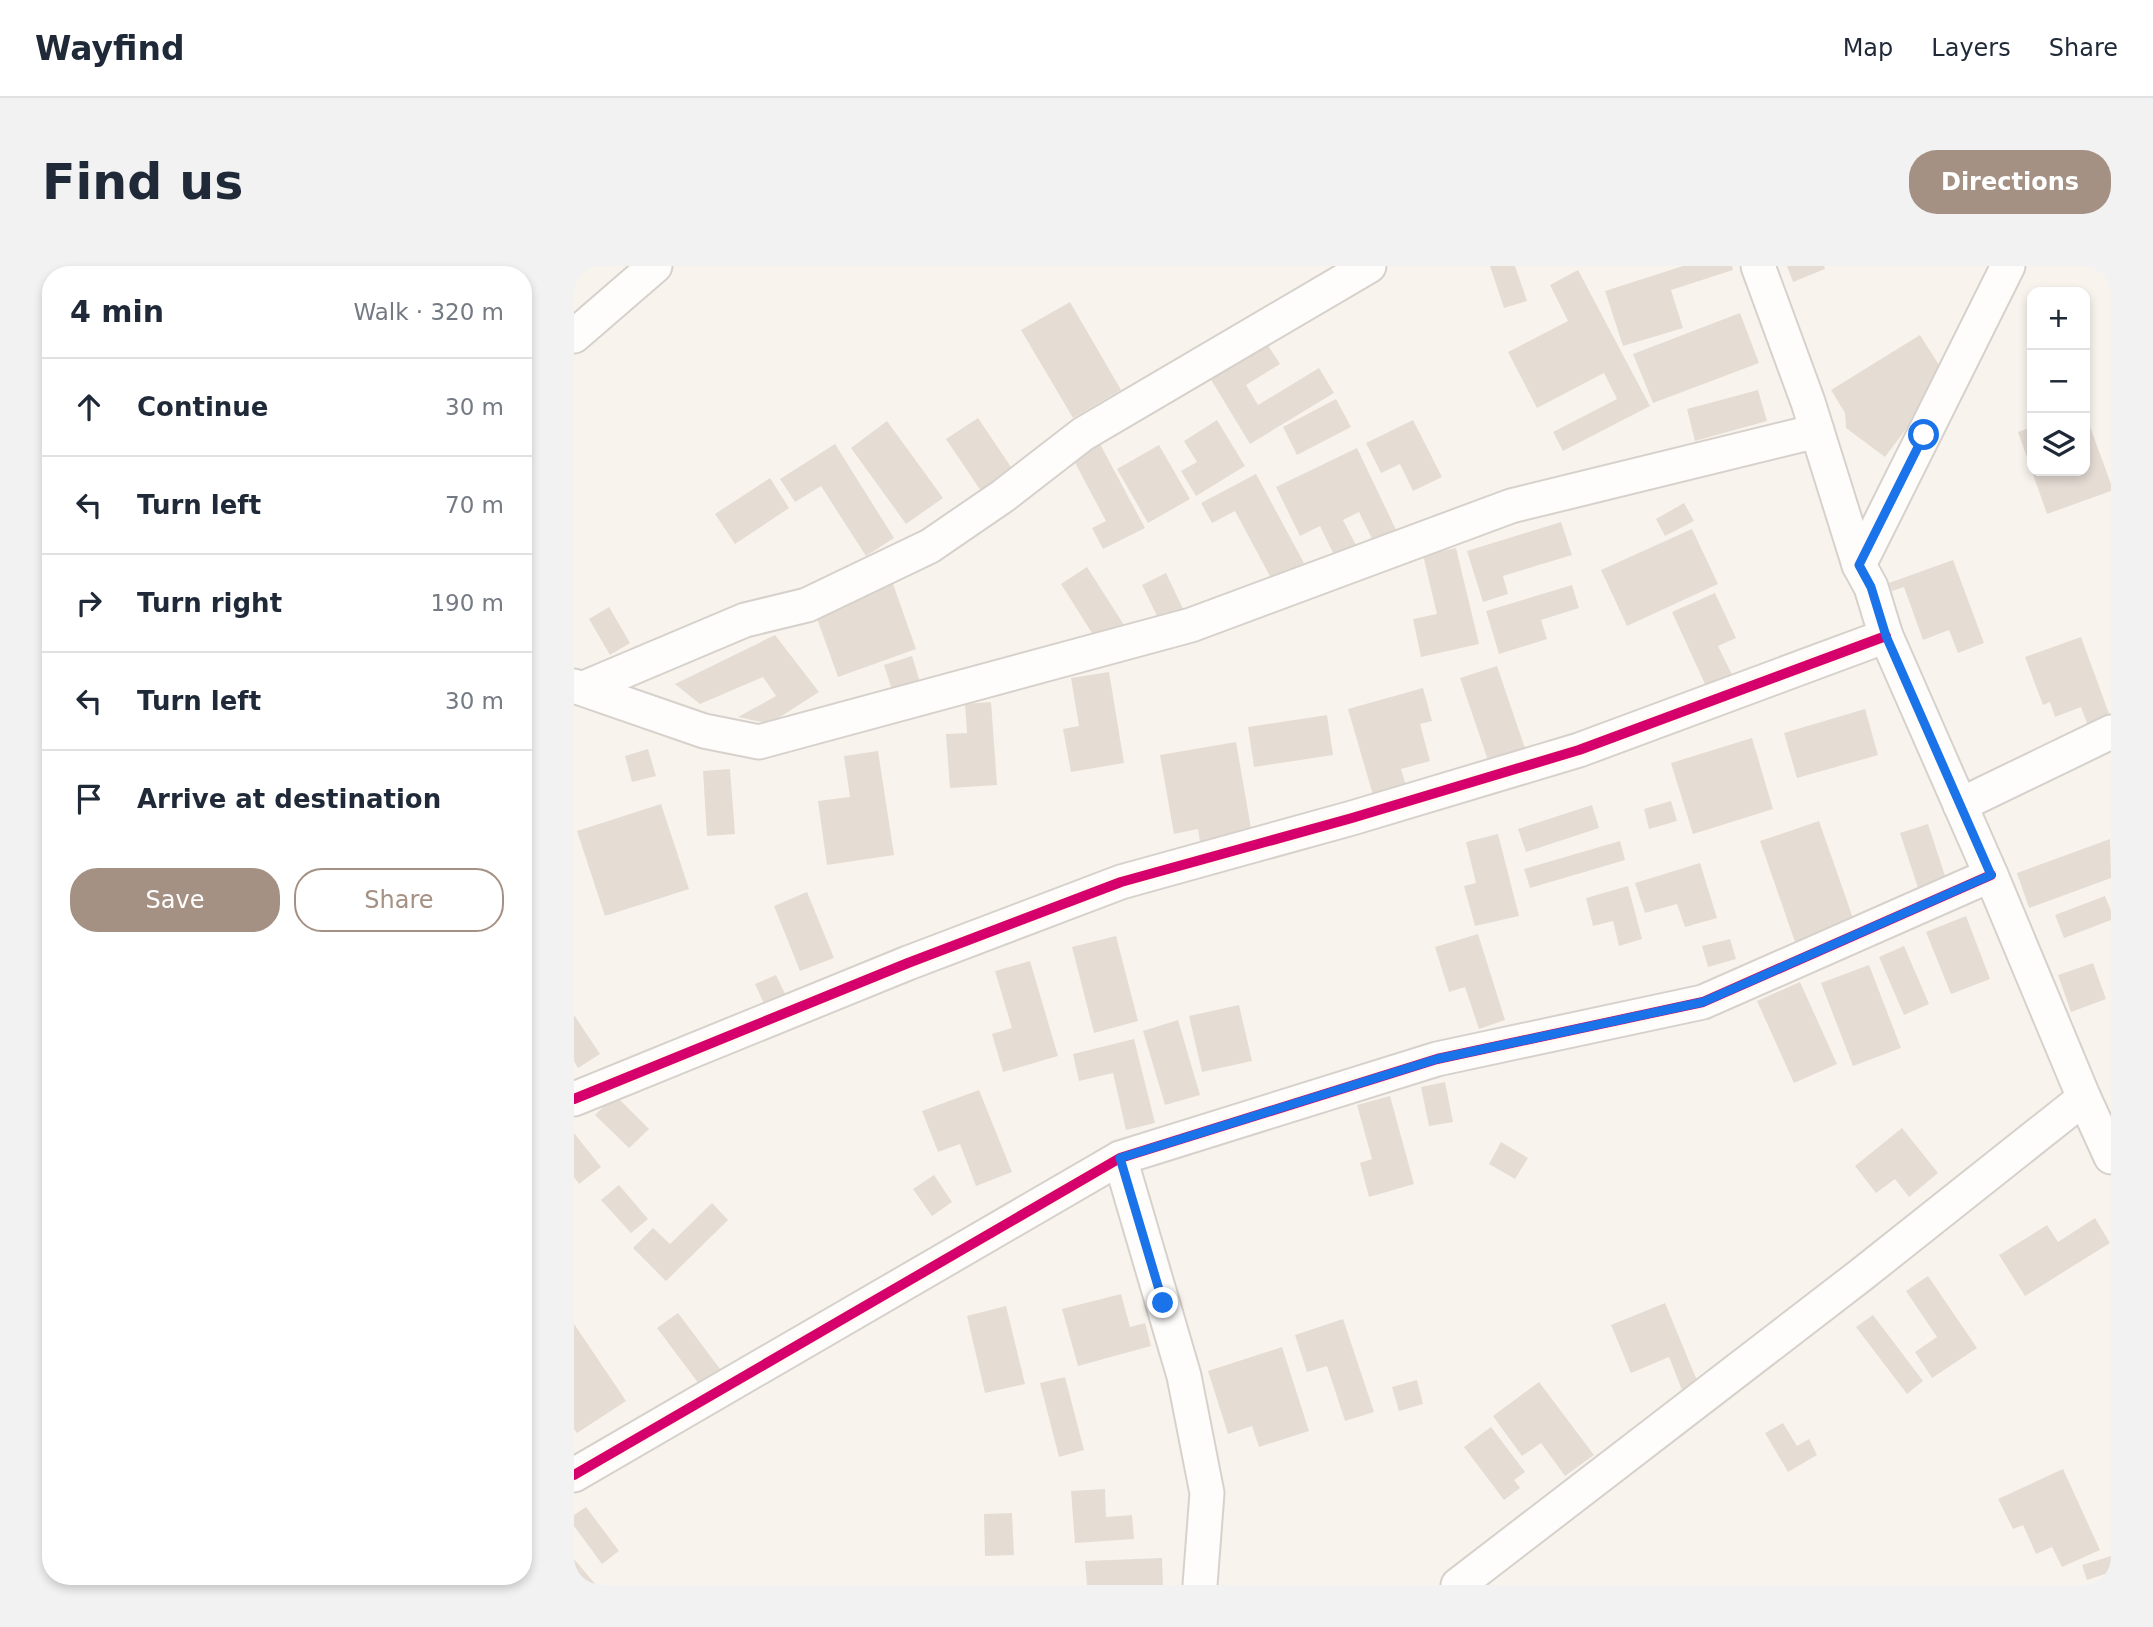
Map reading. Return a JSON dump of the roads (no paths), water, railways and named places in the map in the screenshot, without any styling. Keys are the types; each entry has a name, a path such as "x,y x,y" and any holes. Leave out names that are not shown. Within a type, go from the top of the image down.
{"street":[{"path":"574,336 655,266"},
{"path":"579,687 745,620 807,605 930,546 1003,496 1083,434 1369,266"},
{"path":"1758,266 1817,431 1859,565 1871,587 1886,636 2111,1157"},
{"path":"1859,565 2008,266"},
{"path":"579,687 704,732 759,742 1191,625 1511,506 1817,431"},
{"path":"574,1099 908,963 1121,882 1352,818 1579,750 1886,636"},
{"path":"1961,805 2111,732"},
{"path":"574,1475 1120,1158 1437,1059 1703,1002 1991,875"},
{"path":"1458,1585 1861,1275 2084,1098"},
{"path":"1120,1158 1184,1376 1207,1493 1200,1585"}]}
